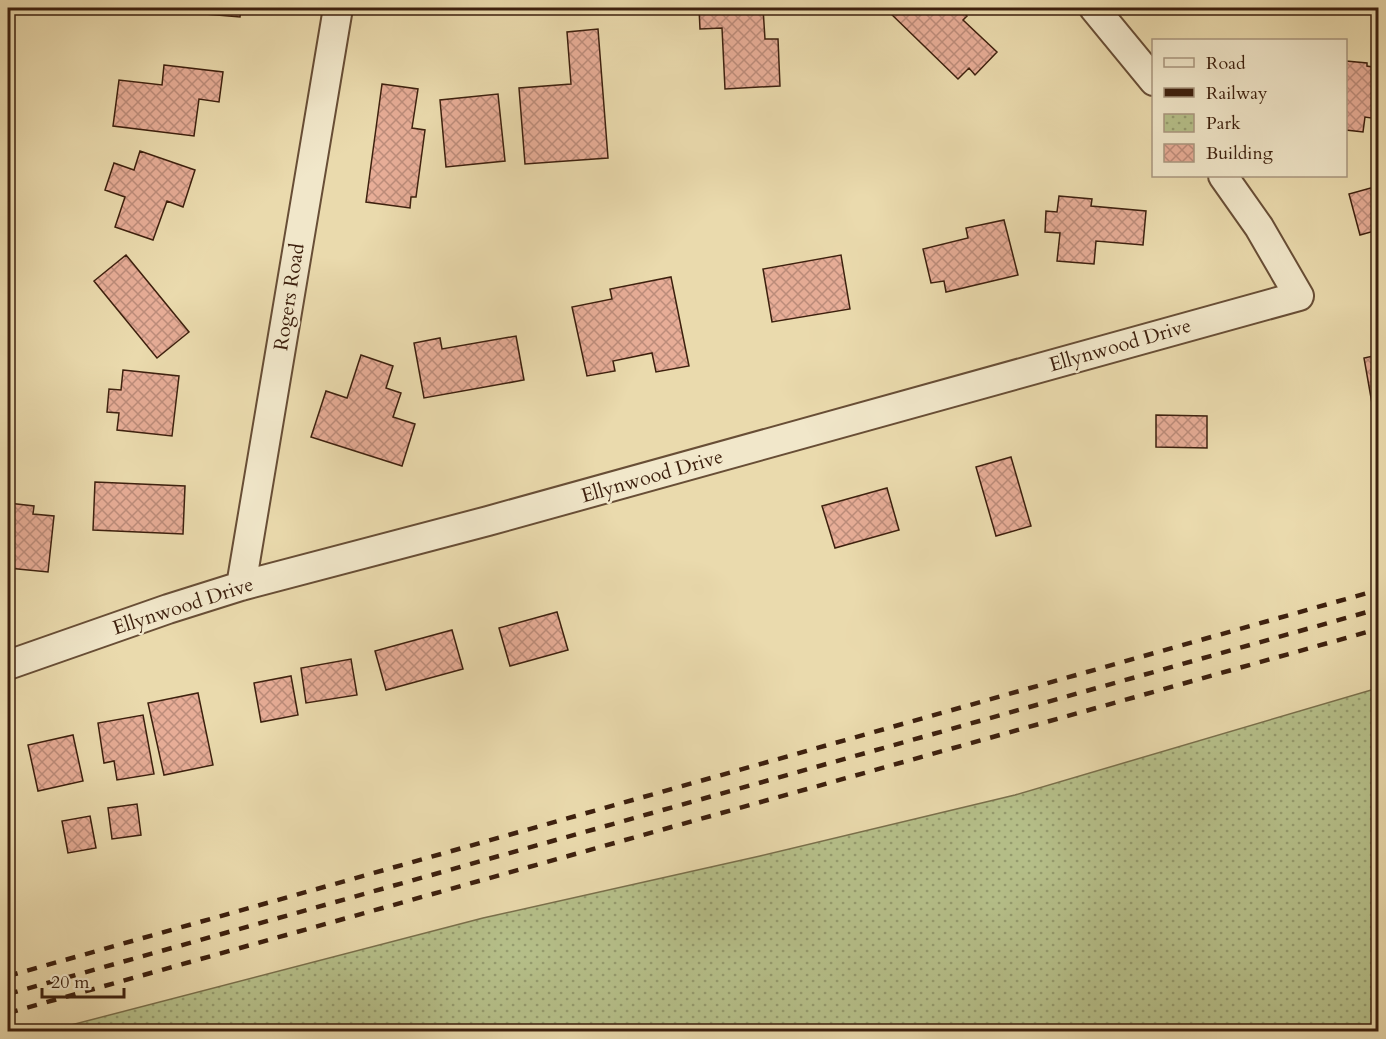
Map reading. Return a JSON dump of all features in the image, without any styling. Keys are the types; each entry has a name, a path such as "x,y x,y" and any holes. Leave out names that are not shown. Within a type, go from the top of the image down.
{"street":[{"name":"Rogers Road","path":"241,586 338,8"},
{"path":"1094,8 1152,79"},
{"name":"Ellynwood Drive","path":"8,665 241,586 509,515 1299,296 1259,227 1224,177"}],"green space":[{"path":"1378,688 1378,1031 48,1031 483,918 760,856 1015,795"}],"building":[{"path":"133,8 241,8 240,17"},
{"path":"699,8 763,8 765,39 778,39 780,86 725,89 722,28 700,29"},
{"path":"885,8 958,8 967,16 963,20 997,52 975,75 969,68 958,79"},
{"path":"598,29 608,158 525,164 519,88 571,84 567,32"},
{"path":"1347,61 1367,63 1367,66 1378,68 1378,119 1365,117 1363,132 1347,130"},
{"path":"164,65 223,72 219,102 199,99 194,136 113,126 119,80 162,85"},
{"path":"382,84 418,89 412,128 425,130 416,197 411,197 410,208 366,202"},
{"path":"498,94 505,161 446,167 440,100"},
{"path":"140,151 195,170 183,207 167,201 153,240 115,227 125,197 105,190 114,163 134,170"},
{"path":"1378,186 1378,230 1360,235 1349,194"},
{"path":"1059,196 1092,199 1091,206 1146,211 1143,245 1096,241 1094,264 1057,261 1060,233 1045,232 1046,211 1057,212"},
{"path":"1004,220 1018,275 946,292 944,281 931,283 923,249 968,238 966,228"},
{"path":"126,255 189,332 157,358 94,281"},
{"path":"841,255 850,309 772,322 763,269"},
{"path":"671,277 689,366 656,372 652,353 613,361 615,371 587,376 572,307 612,299 610,289"},
{"path":"516,336 524,380 424,398 414,343 440,338 442,349"},
{"path":"361,355 393,366 386,388 401,393 393,417 415,424 402,466 311,437 326,391 347,398"},
{"path":"1378,355 1378,408 1373,409 1364,358"},
{"path":"123,370 179,376 172,436 117,430 119,413 107,412 109,389 121,390"},
{"path":"1156,415 1207,416 1207,448 1156,447"},
{"path":"1011,457 1031,526 996,536 976,467"},
{"path":"95,482 185,486 183,534 93,530"},
{"path":"887,488 899,530 835,548 822,506"},
{"path":"8,503 34,506 33,514 54,516 48,572 8,568"},
{"path":"557,612 568,650 510,666 499,628"},
{"path":"452,630 463,669 386,690 375,651"},
{"path":"351,659 357,695 306,703 301,668"},
{"path":"291,676 298,715 261,722 254,683"},
{"path":"198,693 213,765 164,775 148,703"},
{"path":"143,715 154,774 117,780 114,761 104,763 98,723"},
{"path":"73,735 83,781 38,791 28,745"},
{"path":"8,783 14,820 8,821"},
{"path":"137,804 141,835 112,839 108,808"},
{"path":"90,816 96,848 68,853 62,821"}],"railway":[{"path":"8,976 1378,590"},
{"path":"8,994 1378,609"},
{"path":"8,1013 1378,629"}]}
